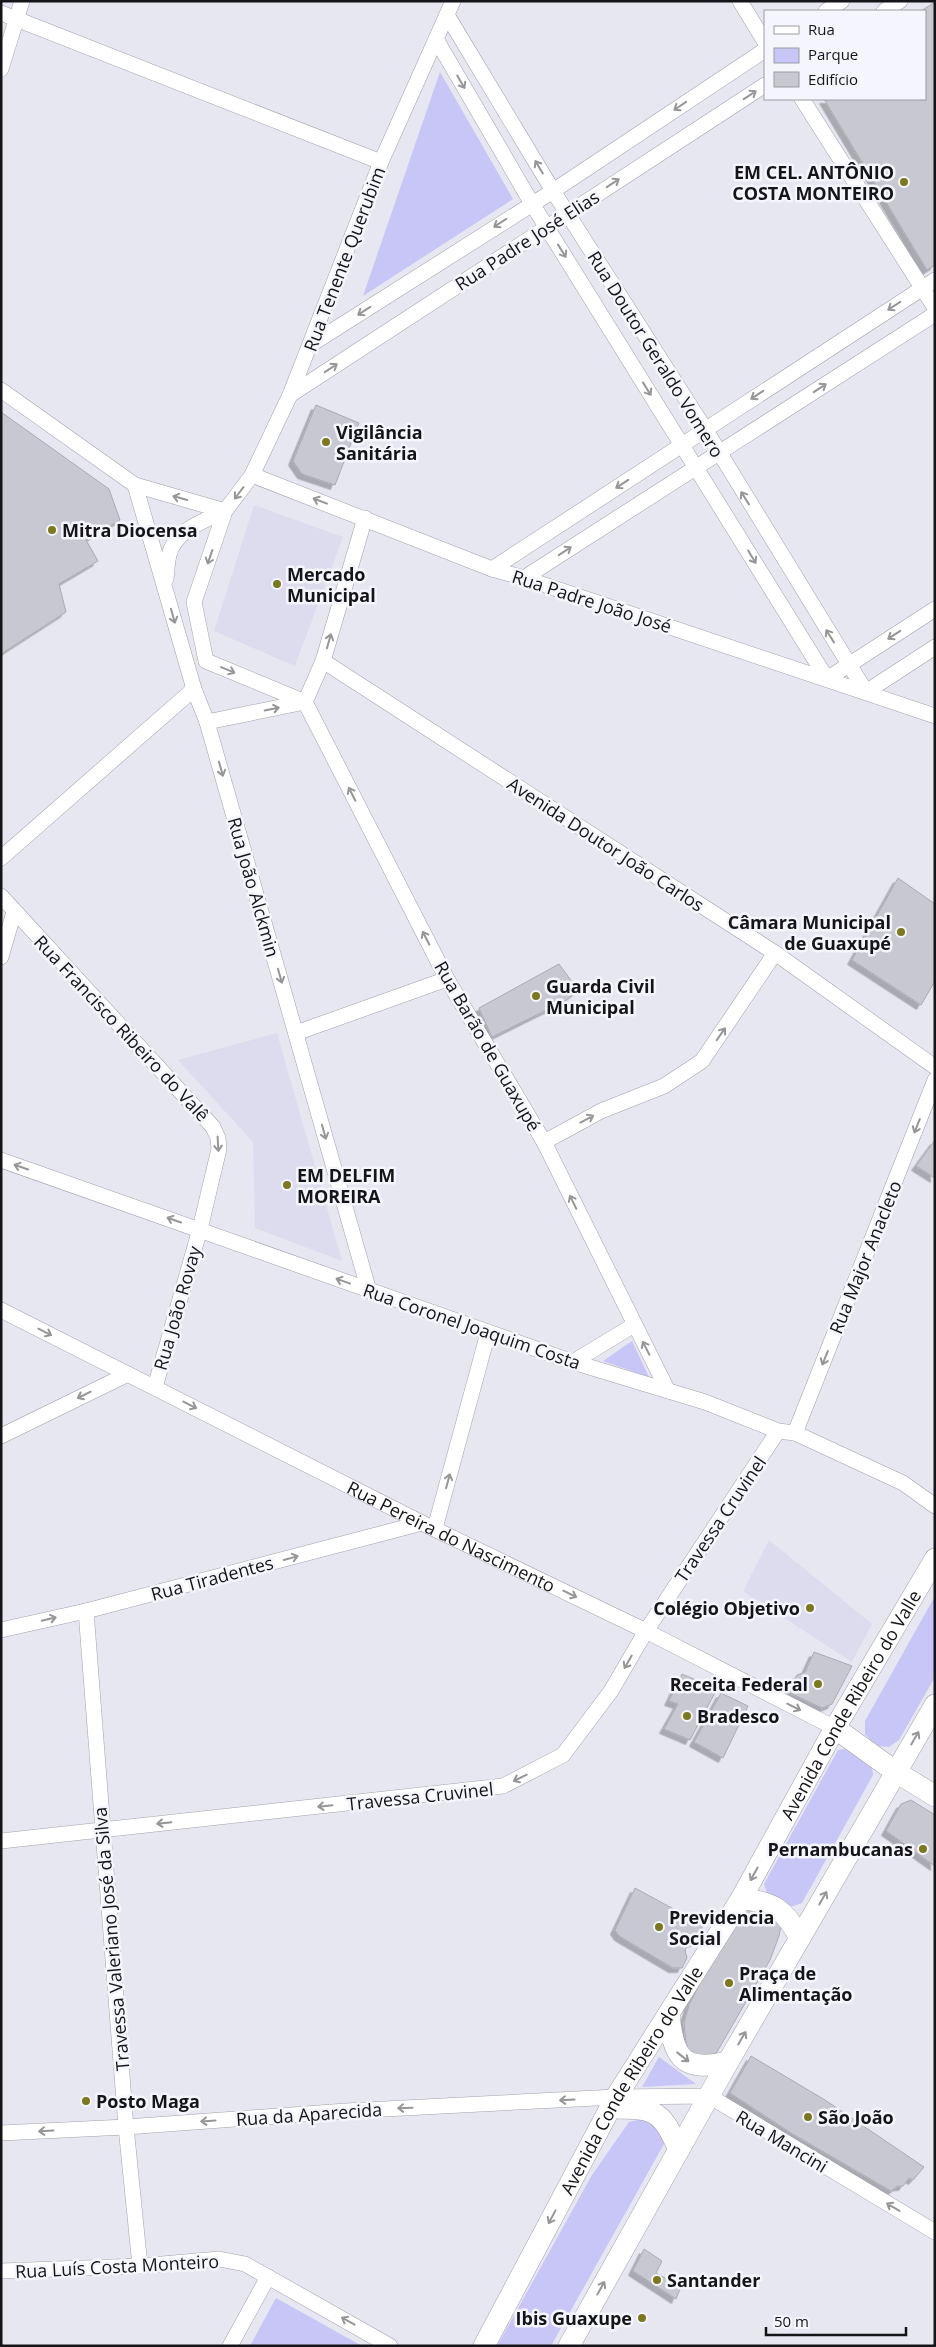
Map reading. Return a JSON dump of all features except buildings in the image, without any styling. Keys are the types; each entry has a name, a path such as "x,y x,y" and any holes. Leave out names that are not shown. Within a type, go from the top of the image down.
{"main road":[{"name":"Avenida Conde Ribeiro do Valle","path":"484,2346 613,2103 741,1899 835,1728 935,1559"},
{"path":"569,2346 728,2062 935,1704"},
{"name":"Rua Pereira do Nascimento","path":"835,1728 896,1772 935,1796"},
{"path":"741,1899 761,1900 780,1910 791,1922 800,1938"},
{"path":"669,2014 671,2037 676,2051 683,2059 695,2065 711,2066 728,2062"},
{"path":"613,2103 658,2115 667,2123 679,2150"}],"street":[{"path":"1,69 22,1"},
{"name":"Rua Tenente Querubim","path":"225,511 252,475 290,395 381,162 453,1"},
{"path":"740,1 764,40"},
{"path":"828,10 842,1"},
{"path":"886,10 900,1"},
{"path":"1,13 381,162"},
{"name":"Rua Doutor Geraldo Vomero","path":"447,16 553,190 704,429 866,692"},
{"name":"Rua Doutor Geraldo Vomero","path":"436,39 531,202 827,679"},
{"name":"Rua Padre José Elias","path":"310,345 531,202 553,190 764,51"},
{"name":"Rua Padre José Elias","path":"290,395 764,86"},
{"path":"803,100 935,308"},
{"path":"492,569 935,280"},
{"path":"524,578 935,314"},
{"path":"1,390 136,485 225,511"},
{"name":"Rua Padre João José","path":"252,475 492,569 524,578 935,716"},
{"name":"Rua João Alckmin","path":"136,485 194,689 207,722 369,1291"},
{"path":"166,587 169,555 177,538 195,525 225,511"},
{"path":"225,511 194,602 206,661 305,702"},
{"path":"305,702 323,661 365,518"},
{"path":"827,679 935,608"},
{"path":"866,692 935,647"},
{"name":"Avenida Doutor João Carlos","path":"323,661 775,953 935,1067"},
{"path":"1,858 194,689"},
{"path":"207,722 305,702"},
{"name":"Rua Barão de Guaxupé","path":"305,702 447,979 544,1142 668,1391"},
{"name":"Rua Francisco Ribeiro do Valê","path":"1,896 213,1127 218,1138 219,1149 200,1229"},
{"path":"1,957 14,912"},
{"path":"544,1142 601,1111 664,1086 702,1061 775,953"},
{"path":"296,1033 447,979"},
{"name":"Rua Major Anacleto","path":"795,1433 935,1080"},
{"name":"Rua Coronel Joaquim Costa","path":"1,1160 573,1362 705,1402 778,1431 795,1433 903,1483 935,1506"},
{"name":"Rua João Rovay","path":"155,1387 200,1229"},
{"name":"Rua Pereira do Nascimento","path":"1,1310 429,1525 646,1631 835,1728"},
{"path":"573,1362 634,1324"},
{"path":"429,1525 488,1332"},
{"path":"1,1436 128,1374"},
{"name":"Travessa Cruvinel","path":"1,1841 503,1786 563,1755 611,1691 646,1631 778,1431"},
{"name":"Rua Tiradentes","path":"1,1630 86,1611 429,1525"},
{"name":"Travessa Valeriano José da Silva","path":"86,1611 126,2127 140,2266"},
{"path":"613,2103 710,2096"},
{"name":"Rua Mancini","path":"710,2096 935,2232"},
{"name":"Rua da Aparecida","path":"1,2133 126,2127 346,2110 613,2103"},
{"name":"Rua Luís Costa Monteiro","path":"1,2271 140,2266 219,2259 245,2264 390,2346"},
{"path":"230,2346 268,2277"}],"shaded area":[{"name":"Mercado Municipal","path":"254,505 343,537 295,666 214,631"},
{"name":"EM DELFIM MOREIRA","path":"277,1033 342,1261 255,1228 253,1142 178,1060"},
{"name":"Colégio Objetivo","path":"769,1540 872,1624 852,1662 743,1591"}],"green space":[{"path":"440,72 513,199 363,296"},
{"path":"632,1341 649,1377 603,1361"},
{"path":"935,1596 935,1677 899,1740 889,1747 876,1746 865,1734 865,1721"},
{"path":"846,1749 872,1766 873,1775 802,1903 790,1907 768,1896 764,1884 838,1750"},
{"path":"659,2057 696,2084 642,2087"},
{"path":"641,2119 655,2124 664,2144 551,2346 497,2346 592,2175 629,2122"},
{"path":"276,2298 362,2346 250,2346"}],"place":[{"name":"EM CEL. ANTÔNIO COSTA MONTEIRO","path":"904,182"},
{"name":"Vigilância Sanitária","path":"326,442"},
{"name":"Mitra Diocensa","path":"52,530"},
{"name":"Mercado Municipal","path":"277,584"},
{"name":"Câmara Municipal de Guaxupé","path":"901,932"},
{"name":"Guarda Civil Municipal","path":"536,996"},
{"name":"EM DELFIM MOREIRA","path":"287,1185"},
{"name":"Colégio Objetivo","path":"810,1608"},
{"name":"Receita Federal","path":"818,1684"},
{"name":"Bradesco","path":"687,1716"},
{"name":"Pernambucanas","path":"923,1849"},
{"name":"Previdencia Social","path":"659,1927"},
{"name":"Praça de Alimentação","path":"729,1983"},
{"name":"Posto Maga","path":"86,2101"},
{"name":"São João","path":"808,2117"},
{"name":"Santander","path":"657,2280"},
{"name":"Ibis Guaxupe","path":"642,2318"}]}
